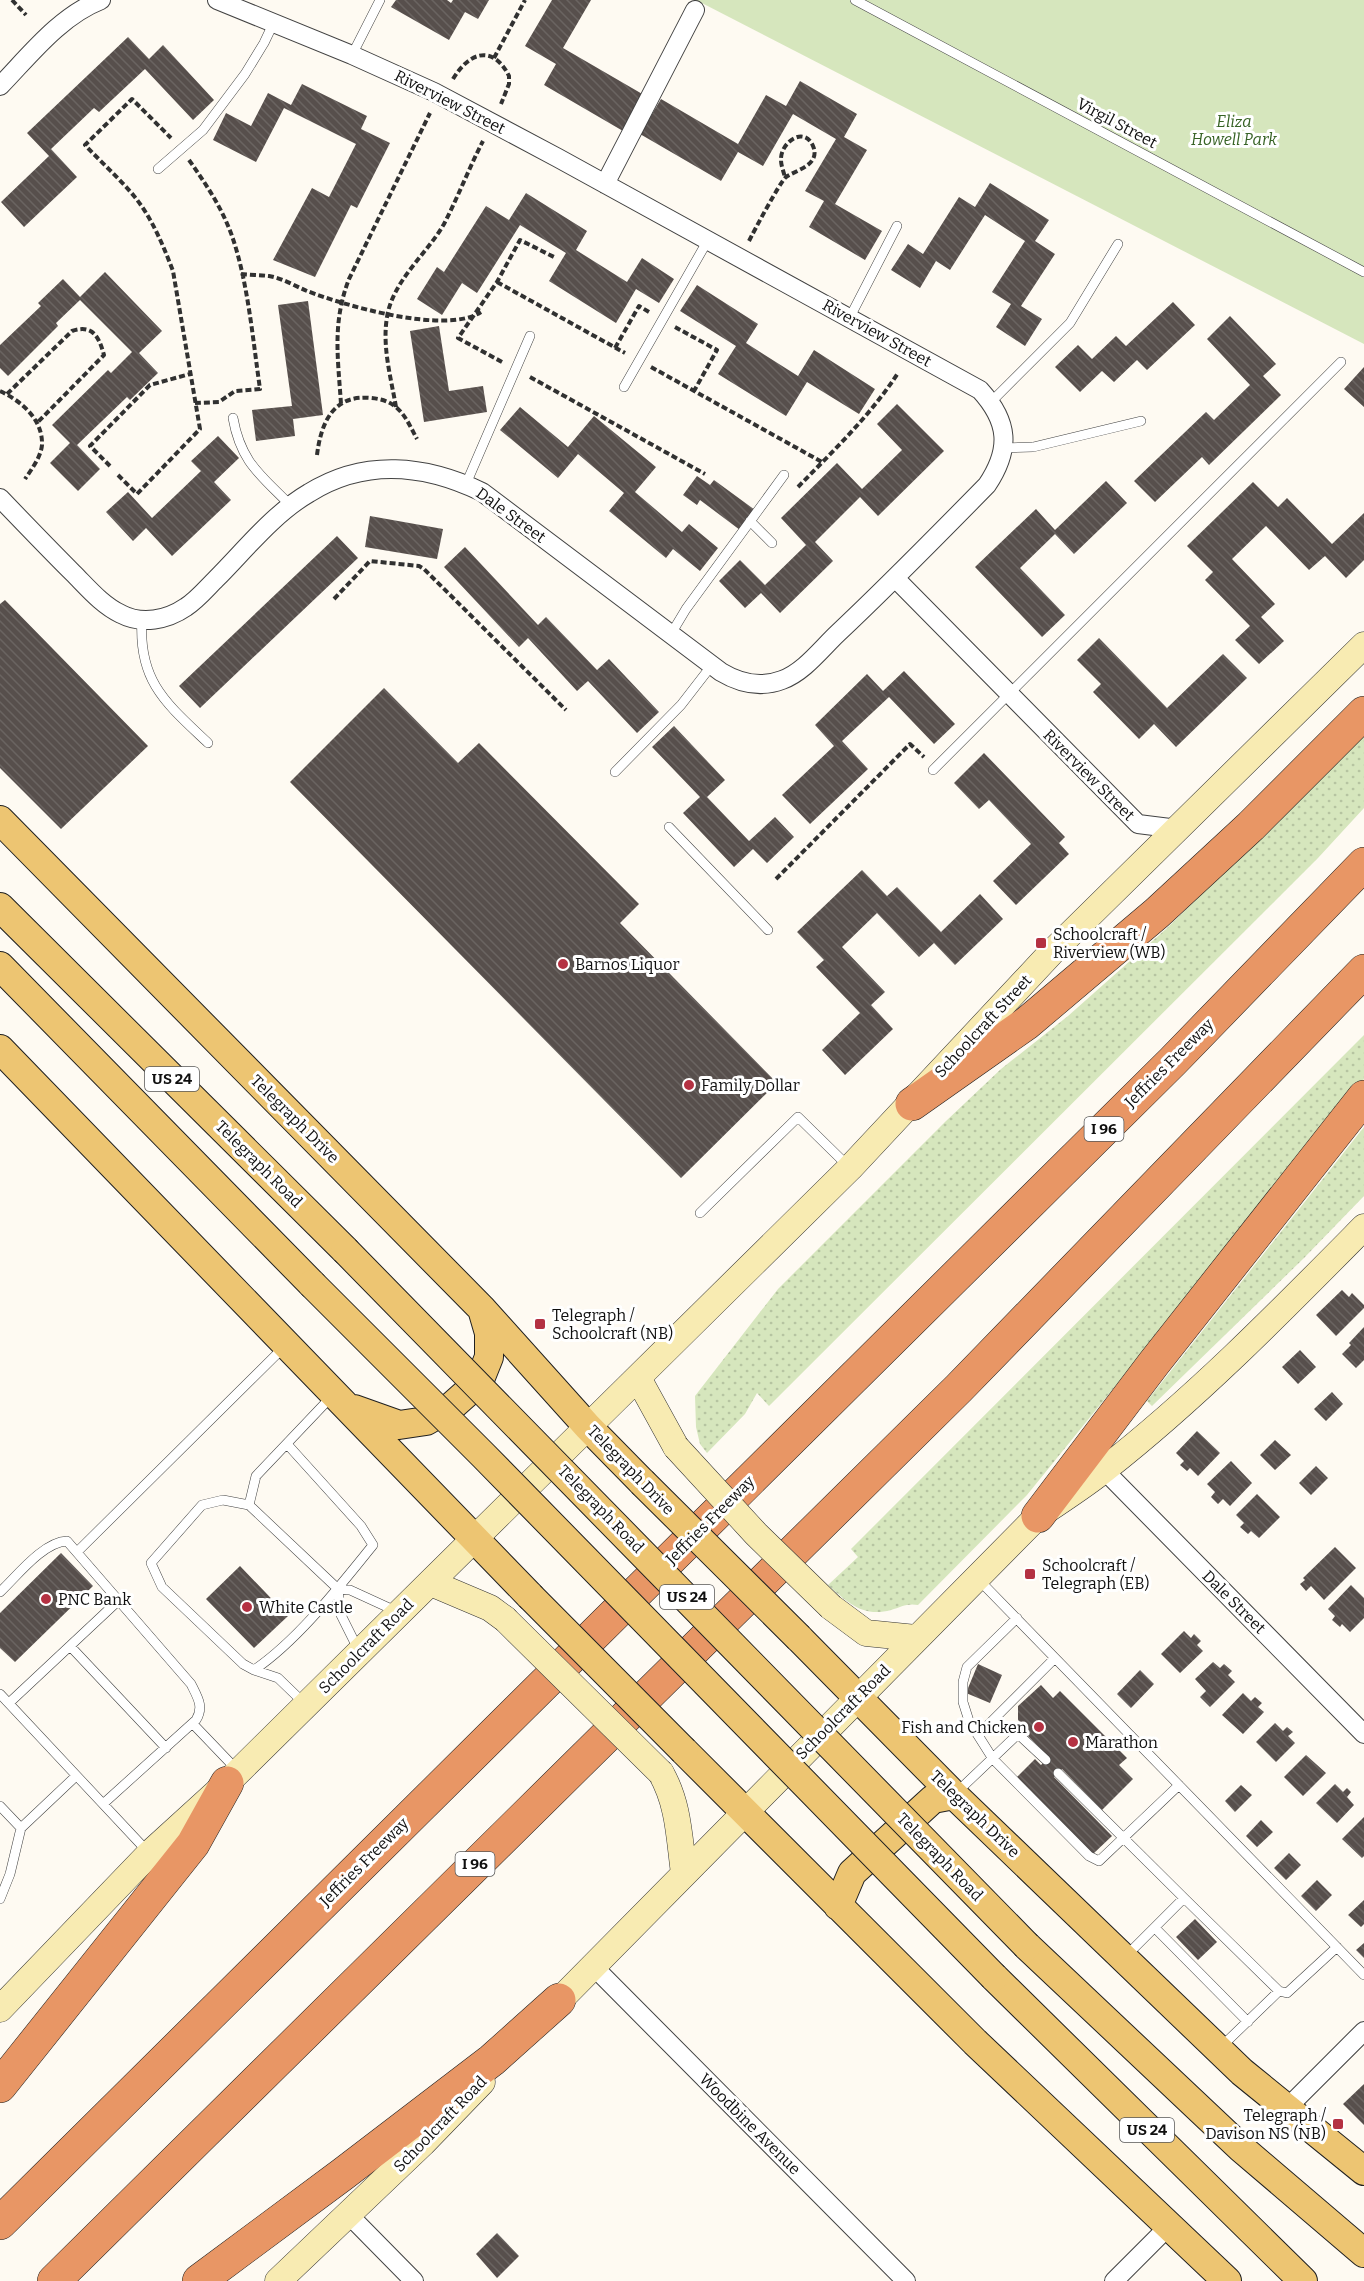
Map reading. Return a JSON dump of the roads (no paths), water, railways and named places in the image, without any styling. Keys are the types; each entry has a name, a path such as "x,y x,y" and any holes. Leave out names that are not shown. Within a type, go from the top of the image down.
{"highway":[{"path":"912,1104 1027,1023 1157,913 1251,826 1364,713"},
{"name":"Jeffries Freeway","path":"0,2223 1173,1061 1364,864"},
{"name":"I 96","path":"54,2281 959,1388 1364,971"},
{"path":"1038,1516 1154,1363 1364,1097"},
{"path":"0,2086 193,1844 233,1778"},
{"path":"199,2281 483,2067 559,2000"}],"main road":[{"name":"Schoolcraft Street","path":"733,1284 912,1104 1051,953 1364,645"},
{"name":"Telegraph Drive","path":"0,820 482,1309 588,1427 954,1794 1219,2049 1286,2109 1364,2171"},
{"name":"Telegraph Road","path":"0,908 345,1250 1027,1946 1242,2148 1364,2253"},
{"name":"US 24","path":"0,966 994,1977 1303,2281"},
{"path":"0,1049 530,1596 838,1906 975,2042 1227,2281"},
{"path":"1038,1516 1104,1470 1240,1352 1364,1227"},
{"name":"Schoolcraft Road","path":"0,2009 149,1854 233,1778 733,1284"},
{"path":"342,1400 399,1425 426,1421 452,1406 479,1382 489,1357 489,1333 482,1309"},
{"path":"638,1378 676,1447 756,1534 831,1607 866,1633 916,1638"},
{"name":"Schoolcraft Road","path":"278,2281 423,2143 559,2000 1038,1516"},
{"path":"430,1583 490,1608 505,1619 661,1773 676,1807 684,1873"},
{"path":"838,1906 852,1873 933,1799 954,1794"}],"street":[{"path":"0,86 66,20 101,0"},
{"name":"Riverview Street","path":"217,0 352,55 434,92 980,390 991,402 1003,428 1004,448"},
{"path":"605,184 695,10"},
{"path":"895,578 987,485 998,468 1004,448"},
{"name":"Dale Street","path":"142,620 163,618 185,608 291,506 326,483 355,474 386,469 411,469 436,473 482,492 712,665 732,679 744,683 760,685 785,679 796,673 895,578"},
{"path":"0,498 102,602 122,615 142,620"},
{"name":"Riverview Street","path":"895,578 1138,824 1178,829"},
{"name":"Dale Street","path":"1104,1470 1364,1734"},
{"name":"Woodbine Avenue","path":"593,1966 906,2281"},
{"path":"1286,2109 1364,2031"},
{"path":"349,2215 414,2281"},
{"path":"1114,2281 1168,2227"}],"lane":[{"path":"352,55 380,0"},
{"name":"Virgil Street","path":"855,0 1364,272"},
{"path":"158,170 204,130 245,74 274,22"},
{"path":"850,317 897,226"},
{"path":"624,387 708,240"},
{"path":"991,402 1070,323 1118,244"},
{"path":"466,484 530,336"},
{"path":"933,770 1341,362"},
{"path":"233,418 236,438 248,462 291,506"},
{"path":"1004,448 1033,447 1141,421"},
{"path":"671,634 686,609 784,475"},
{"path":"750,521 772,543"},
{"path":"142,620 142,645 156,688 162,699 207,743"},
{"path":"615,772 681,705 712,665"},
{"path":"669,826 768,930"},
{"path":"700,1213 798,1117 850,1168"},
{"path":"77,1552 287,1343"},
{"path":"249,1505 256,1476 287,1444 342,1400"},
{"path":"254,1670 278,1651 338,1589 373,1545 361,1526 287,1444"},
{"path":"307,1705 278,1678 243,1665 162,1587 151,1563 202,1505 223,1500 249,1505 338,1589 350,1590 401,1612"},
{"path":"0,1592 45,1549 57,1542 67,1541 191,1684 200,1700 201,1712 193,1724 103,1804"},
{"path":"976,1578 1364,1975"},
{"path":"338,1589 341,1615 360,1653"},
{"path":"9,1703 119,1600"},
{"path":"1017,1618 968,1668 963,1682 963,1702 969,1721 993,1759 1089,1856 1099,1862 1179,1785"},
{"path":"70,1646 166,1748"},
{"path":"978,1735 1055,1658"},
{"path":"0,1694 149,1854"},
{"path":"193,1724 233,1778"},
{"path":"954,1794 1018,1734 1046,1760"},
{"path":"1058,1773 1279,1991 1287,1993 1337,1947"},
{"path":"0,1899 10,1874 21,1828 76,1776"},
{"path":"2,1813 21,1828"},
{"path":"1124,1958 1184,1898"},
{"path":"1155,1928 1248,2022"},
{"path":"1219,2049 1279,1991"}],"place":[{"name":"Schoolcraft / Riverview (WB)","path":"1041,943"},
{"name":"Barnos Liquor","path":"563,964"},
{"name":"Family Dollar","path":"689,1085"},
{"name":"Telegraph / Schoolcraft (NB)","path":"540,1324"},
{"name":"Schoolcraft / Telegraph (EB)","path":"1030,1574"},
{"name":"PNC Bank","path":"46,1599"},
{"name":"White Castle","path":"247,1607"},
{"name":"Fish and Chicken","path":"1039,1727"},
{"name":"Marathon","path":"1073,1742"},
{"name":"Telegraph / Davison NS (NB)","path":"1338,2124"}],"park label":[{"name":"Eliza Howell Park","path":"1234,130"}]}
